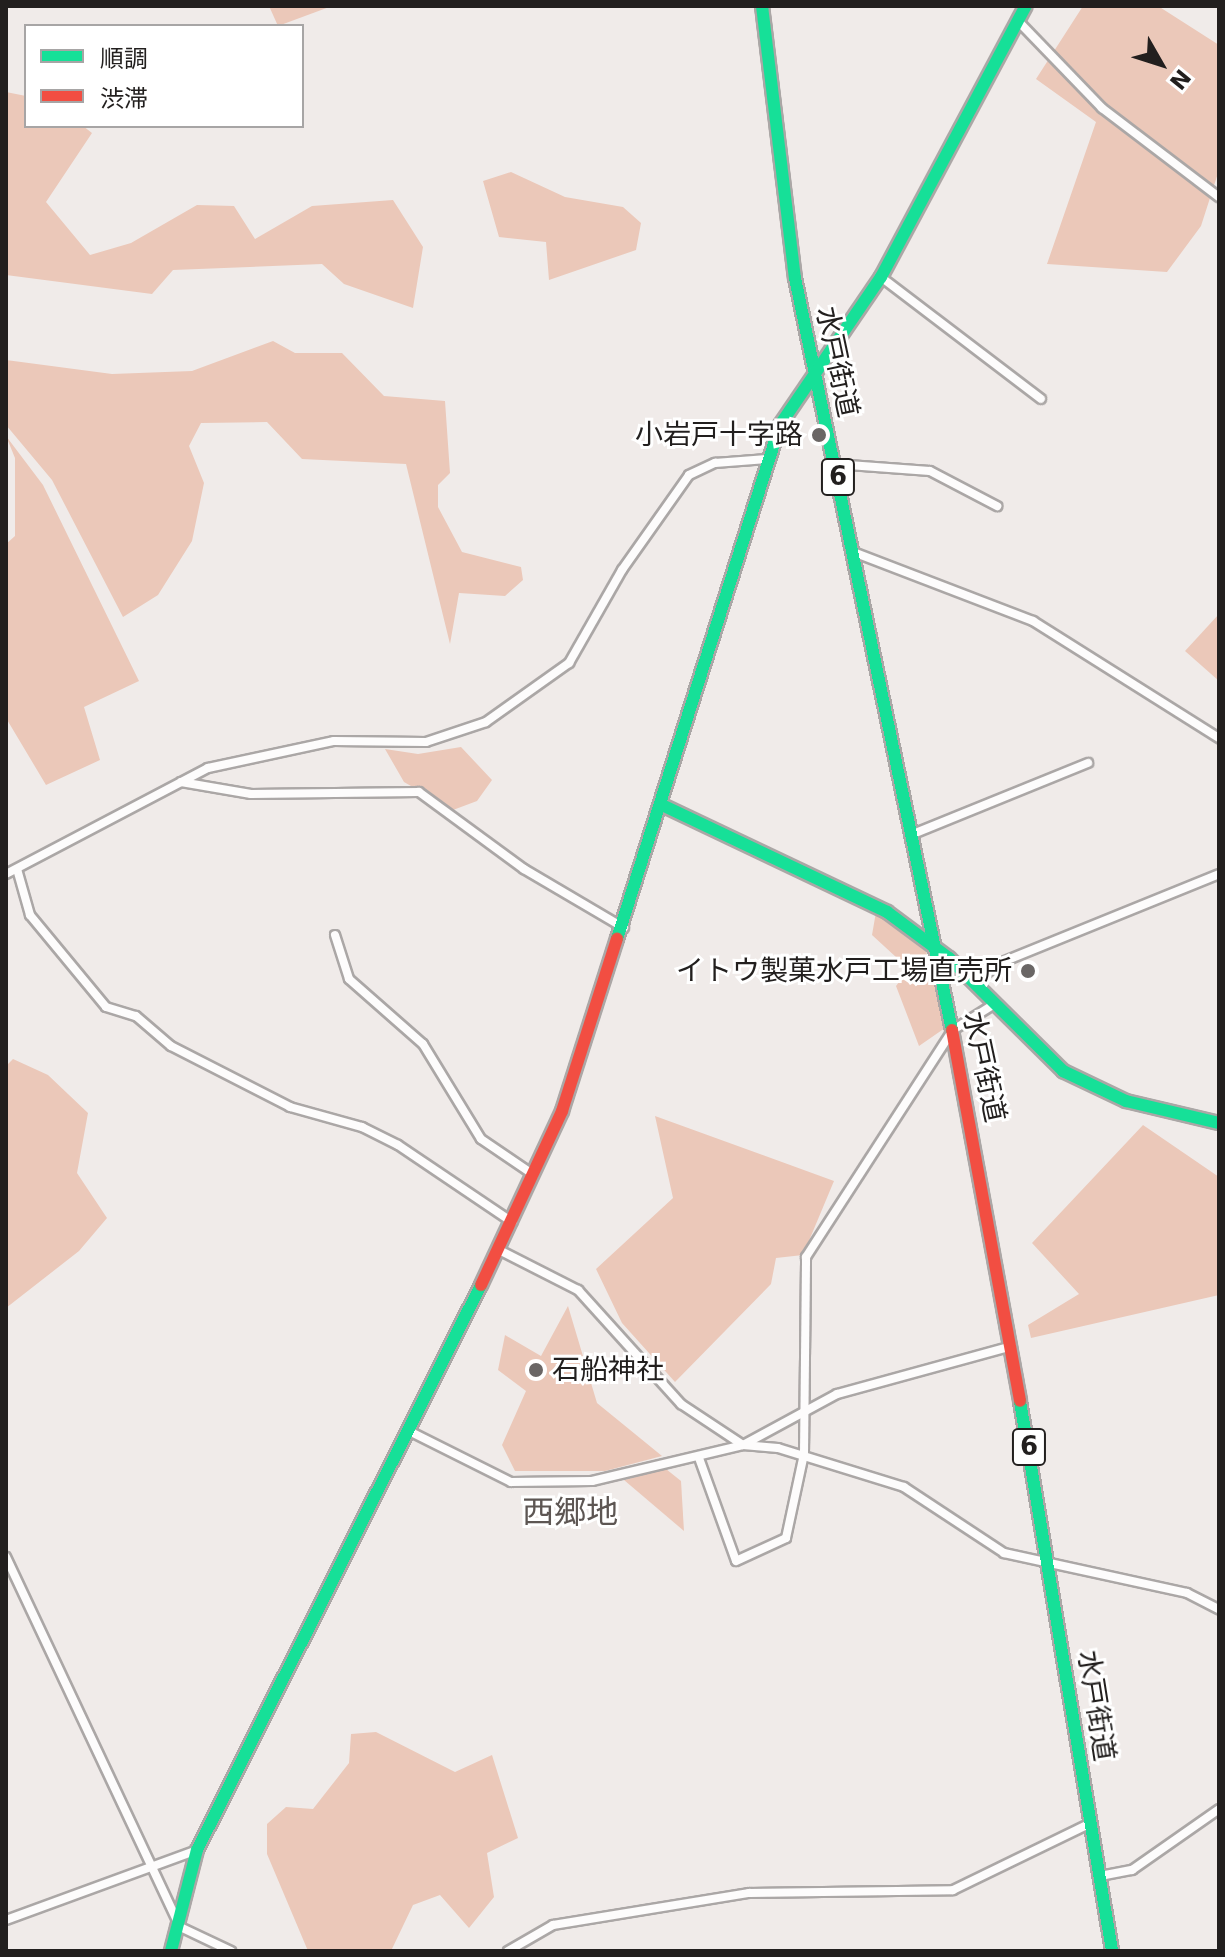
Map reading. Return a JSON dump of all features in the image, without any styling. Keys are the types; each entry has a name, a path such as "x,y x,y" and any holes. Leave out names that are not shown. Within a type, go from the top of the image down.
{"main road":[{"name":"水戸街道","path":"762,6 776,147 815,374 953,1030 1012,1346 1112,1951"},
{"path":"171,1951 197,1850 409,1431 534,1175 624,928 664,806 767,459 815,374 881,277 1026,6"},
{"path":"664,806 838,884 935,946 1063,1071 1126,1101 1219,1123"}],"street":[{"path":"1019,22 1094,101 1219,197"},
{"path":"881,277 1041,399"},
{"path":"6,874 208,768 311,745 426,742 486,722 576,654 622,570 689,475 715,463 767,459"},
{"path":"835,464 930,471 997,506"},
{"path":"853,552 1033,621 1219,738"},
{"path":"913,834 1088,763"},
{"path":"181,782 251,794 419,792 524,869 624,928"},
{"path":"17,869 30,915 106,1007 136,1016 171,1046 290,1107 362,1127 398,1145 512,1222"},
{"path":"974,982 1000,963 1219,874"},
{"path":"335,935 349,979 423,1044 481,1139 534,1175"},
{"path":"699,1458 736,1561 786,1538 804,1454 807,1411 806,1257 953,1030 993,1005"},
{"path":"499,1250 578,1290 681,1404 743,1445 804,1454 890,1480 993,1548 1187,1593 1219,1609"},
{"path":"409,1431 500,1481 592,1481 699,1458 743,1445 807,1411 926,1364 1012,1346"},
{"path":"6,1557 177,1923 231,1951"},
{"path":"1100,1876 1132,1870 1219,1809"},
{"path":"508,1951 553,1925 749,1893 953,1890 1091,1823"},
{"path":"6,1920 149,1863 197,1850"}],"shaded area":[{"path":"269,6 332,6 283,24 277,24"},
{"path":"1083,6 1158,6 1219,45 1219,170 1201,226 1167,272 1047,264 1096,122 1036,79"},
{"path":"6,92 24,96 24,128 86,128 92,133 46,202 90,255 131,243 197,205 234,206 255,239 312,206 393,200 423,247 413,308 344,284 322,264 173,270 152,294 6,275"},
{"path":"511,172 565,197 623,207 641,223 636,250 549,280 546,242 499,237 483,181"},
{"path":"273,341 295,353 342,353 384,396 445,401 450,473 438,485 438,507 462,552 521,567 523,580 505,596 459,593 450,644 406,464 302,459 267,422 201,423 189,446 204,483 192,541 158,595 123,617 52,480 6,425 6,360 112,374 192,371"},
{"path":"6,436 43,485 139,681 84,707 100,760 46,785 6,718 6,544 15,536 15,458"},
{"path":"1219,614 1219,681 1185,651"},
{"path":"461,747 492,780 477,801 453,810 404,782 385,749 418,754"},
{"path":"876,912 925,947 945,1028 919,1046 896,986 909,969 872,935"},
{"path":"13,1059 48,1075 88,1113 77,1173 107,1218 79,1251 6,1308 6,1066"},
{"path":"655,1116 834,1181 803,1255 776,1258 771,1284 675,1382 622,1323 596,1269 673,1198"},
{"path":"1143,1125 1219,1177 1219,1295 1031,1338 1028,1325 1079,1294 1032,1243"},
{"path":"568,1306 597,1403 662,1456 605,1471 515,1471 502,1445 526,1391 498,1370 505,1335 541,1356"},
{"path":"666,1469 681,1481 684,1531 624,1480"},
{"path":"376,1732 455,1772 492,1755 518,1838 487,1853 494,1897 469,1928 440,1895 413,1905 391,1951 308,1951 267,1854 267,1824 286,1807 313,1809 349,1763 351,1734"}],"traffic: fast":[{"path":"762,6 795,278 952,1030"},
{"path":"617,939 780,425 881,277 1026,6"},
{"path":"664,806 887,912 949,958 1063,1071 1126,1101 1219,1123"},
{"path":"171,1951 197,1850 481,1285"},
{"path":"1020,1401 1112,1951"}],"traffic: jam":[{"path":"481,1285 562,1111 617,939"},
{"path":"952,1030 1020,1401"}],"place":[{"name":"小岩戸十字路","path":"819,435"},
{"name":"イトウ製菓水戸工場直売所","path":"1028,971"},
{"name":"石船神社","path":"536,1370"}],"district":[{"name":"西郷地","path":"570,1512"}]}
